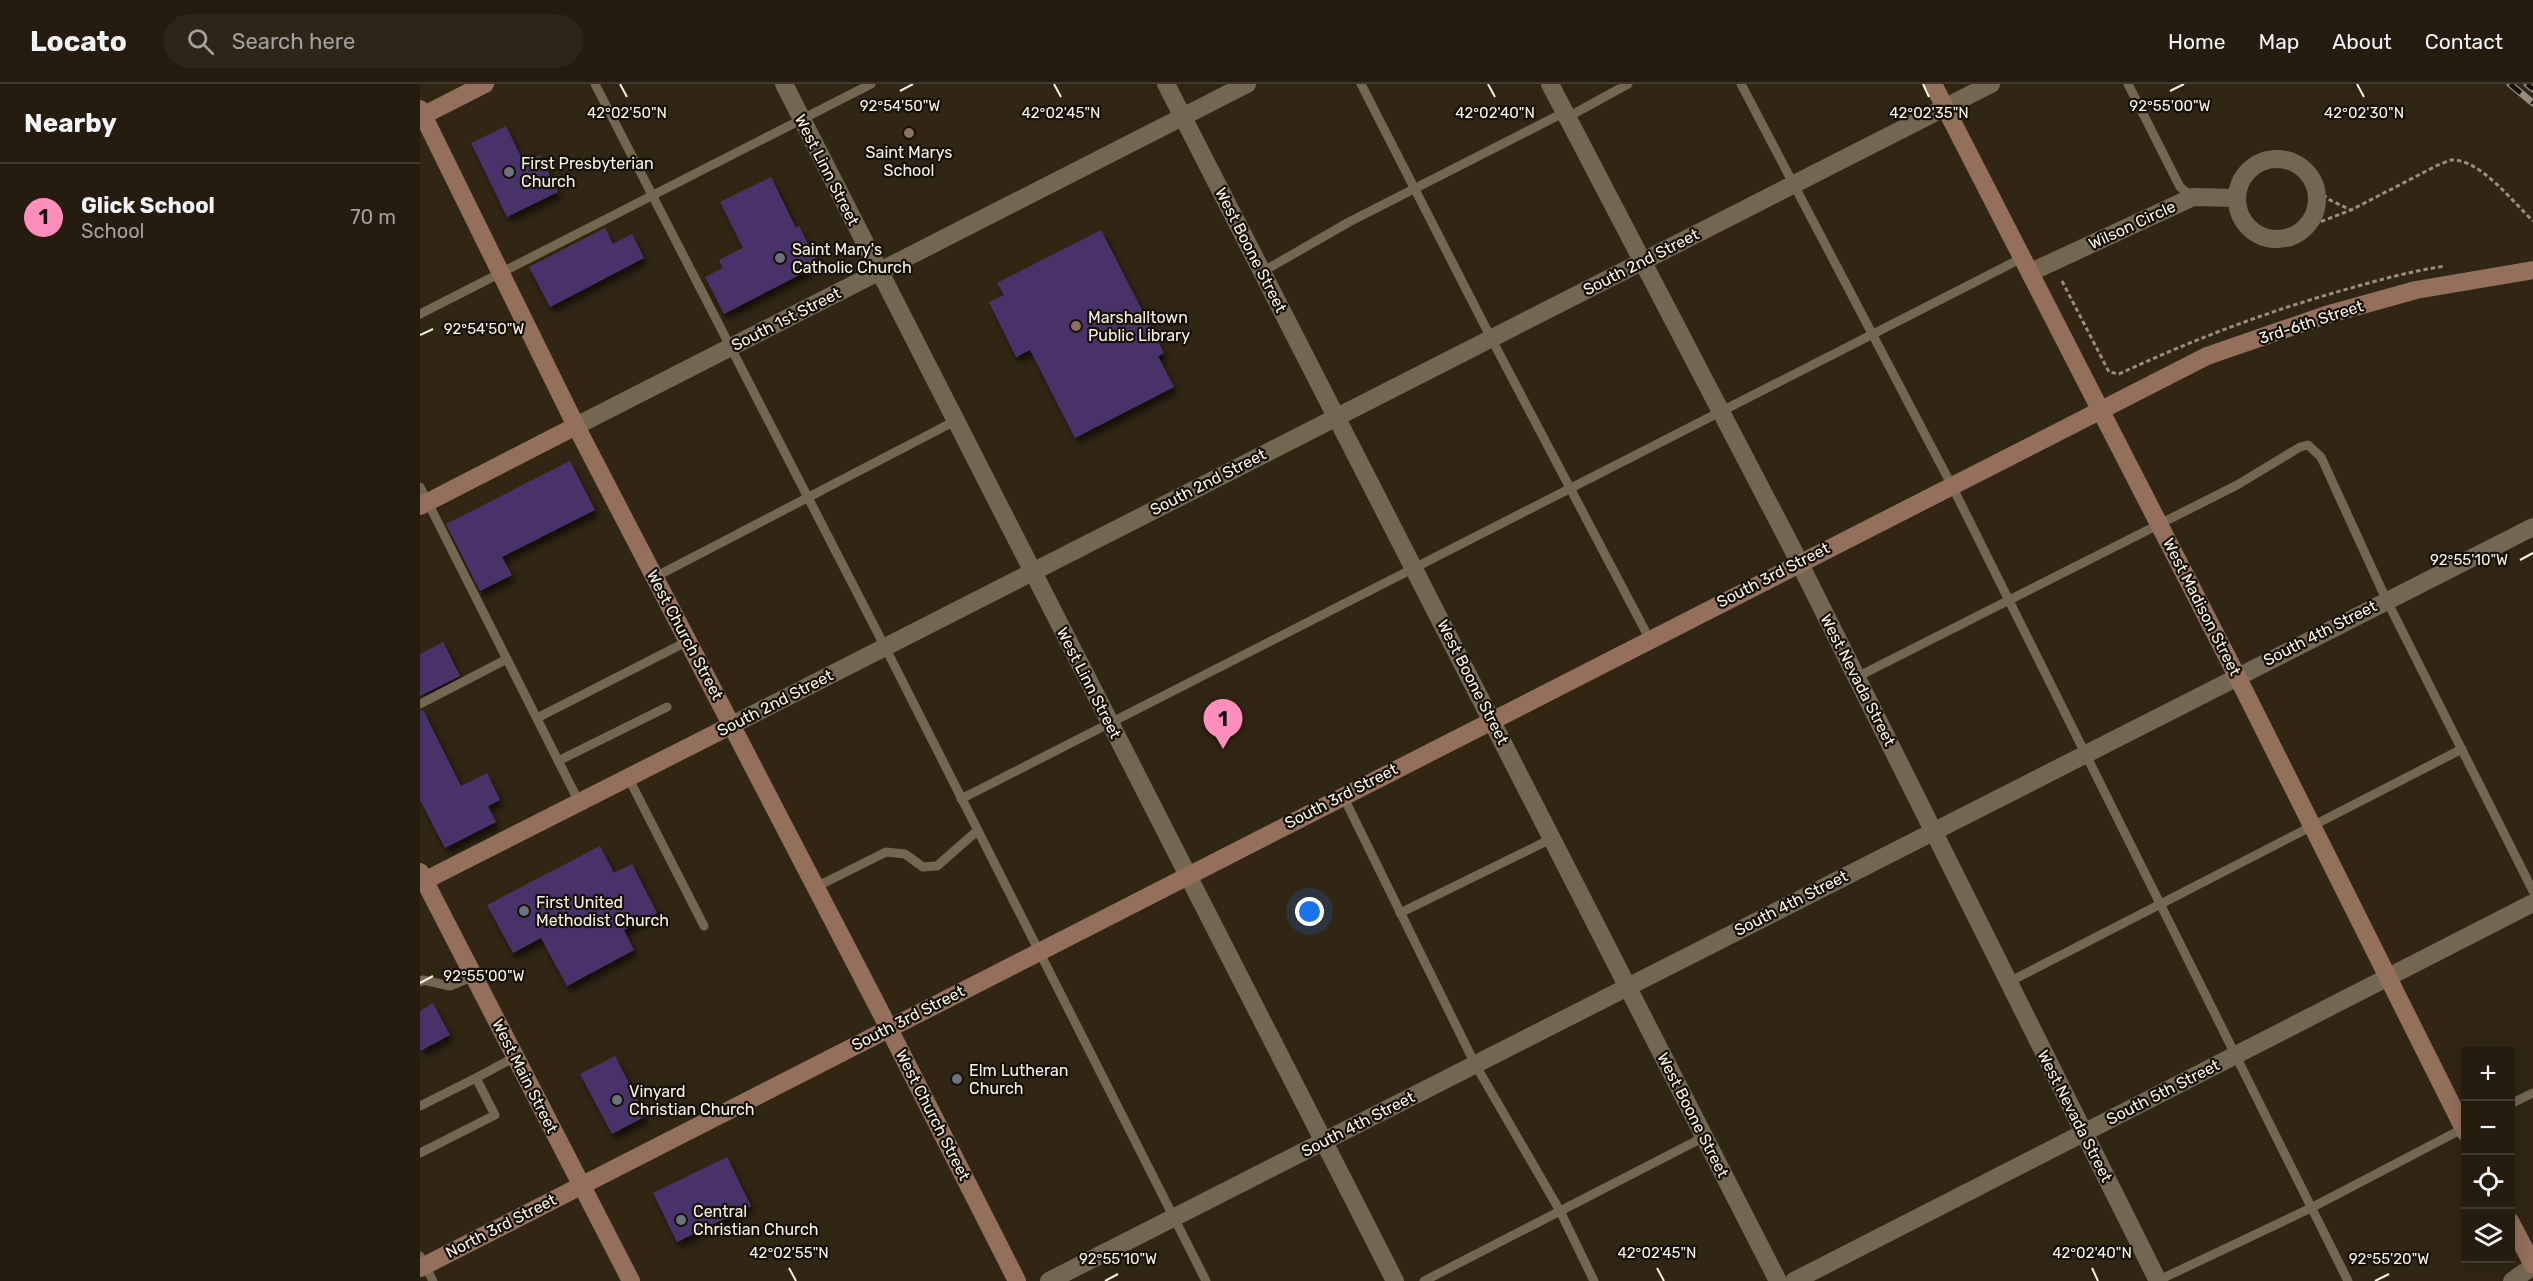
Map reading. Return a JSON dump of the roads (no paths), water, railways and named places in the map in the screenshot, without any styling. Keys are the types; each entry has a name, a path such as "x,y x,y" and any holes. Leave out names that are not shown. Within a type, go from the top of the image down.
{"main road":[{"path":"421,114 485,84"},
{"name":"West Madison Street","path":"1933,84 2237,676 2386,978 2461,1121"},
{"name":"West Church Street","path":"421,114 576,426 816,887 1017,1281"},
{"name":"3rd-6th Street","path":"2100,408 2206,356 2326,315 2416,290 2533,270"},
{"name":"South 3rd Street","path":"581,1185 2100,408"},
{"name":"South 1st Street","path":"422,498 576,426"},
{"name":"South 2nd Street","path":"422,879 732,725"},
{"name":"West Main Street","path":"422,879 631,1281"},
{"name":"North 3rd Street","path":"424,1267 581,1185"},
{"path":"2515,1229 2533,1266"}],"street":[{"name":"West Linn Street","path":"784,84 1395,1281"},
{"name":"West Boone Street","path":"1166,84 1778,1281"},
{"name":"South 1st Street","path":"576,426 1247,84"},
{"name":"West Nevada Street","path":"1550,84 1799,562 2158,1281"},
{"name":"South 2nd Street","path":"732,725 1991,84"},
{"path":"2273,159 2292,161 2308,173 2317,190 2316,210 2307,227 2291,238 2271,240 2253,232 2241,217 2236,198 2241,180 2254,165 2273,159"},
{"name":"Wilson Circle","path":"2027,264 2193,197 2236,198"},
{"name":"South 4th Street","path":"1049,1281 2084,753 2533,527"},
{"name":"South 5th Street","path":"1794,1281 2533,903"},
{"path":"2512,1281 2533,1266"}],"lane":[{"path":"594,84 885,647 1206,1281"},
{"path":"420,314 872,84"},
{"path":"1361,84 1491,338 1649,638"},
{"path":"1262,272 1414,188 1628,84"},
{"path":"1741,84 1951,484 2348,1281"},
{"path":"2128,84 2180,187 2193,197"},
{"path":"961,799 1872,334 2027,264"},
{"path":"655,577 955,421"},
{"path":"1857,677 2237,485 2300,447 2308,445 2321,457 2386,600 2533,891"},
{"path":"422,498 579,802"},
{"path":"537,718 688,641"},
{"path":"420,704 507,659"},
{"path":"558,761 667,707"},
{"path":"2009,982 2462,749"},
{"path":"628,777 704,926"},
{"path":"1342,795 1475,1064 1560,1211 1594,1281"},
{"path":"816,887 886,852 905,854 923,867 937,866 977,831"},
{"path":"1400,913 1553,838"},
{"path":"420,982 423,980 450,986 474,976"},
{"path":"420,1106 515,1057"},
{"path":"420,1153 495,1115 476,1078"},
{"path":"2515,1102 2533,1093"},
{"path":"2158,1281 2311,1208 2461,1131"},
{"path":"1424,1281 1704,1137"}],"railway":[{"path":"2510,84 2533,103"},
{"path":"2527,84 2533,89"}],"place":[{"name":"Saint Marys School","path":"909,133"},
{"name":"First Presbyterian Church","path":"509,172"},
{"name":"Saint Mary's Catholic Church","path":"780,258"},
{"name":"Marshalltown Public Library","path":"1076,326"},
{"name":"Glick School","path":"1223,749"},
{"name":"First United Methodist Church","path":"524,911"},
{"name":"Elm Lutheran Church","path":"957,1079"},
{"name":"Vinyard Christian Church","path":"617,1100"},
{"name":"Central Christian Church","path":"681,1220"}]}
